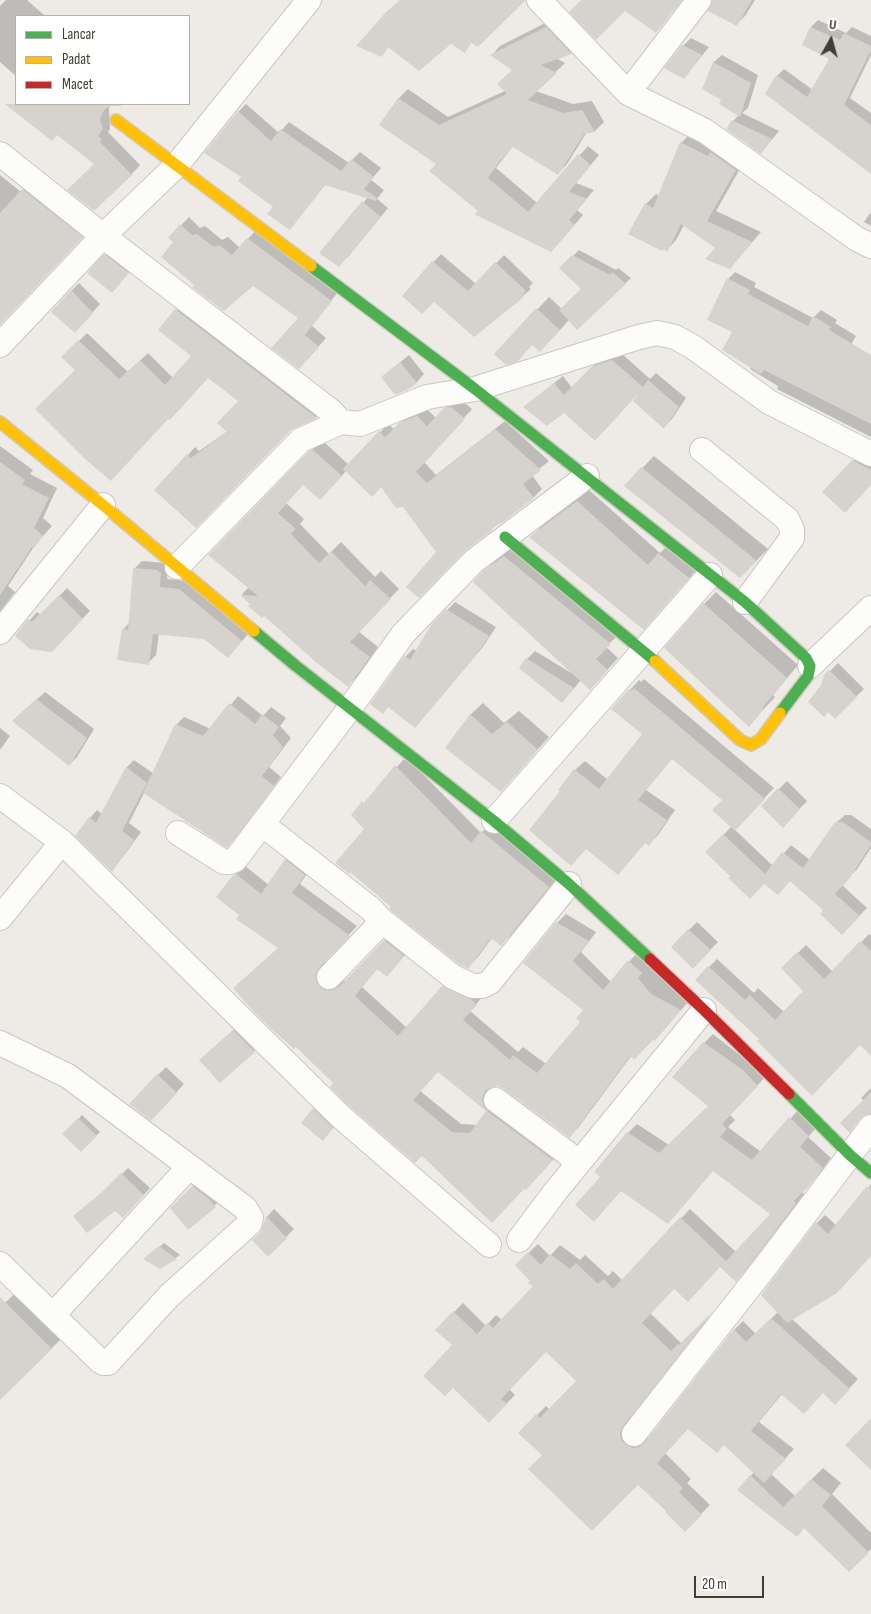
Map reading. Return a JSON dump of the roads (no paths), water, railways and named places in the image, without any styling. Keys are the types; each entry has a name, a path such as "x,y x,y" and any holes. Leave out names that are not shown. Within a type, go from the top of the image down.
{"street":[{"path":"0,345 103,236 176,166 309,0"},
{"path":"539,0 628,93 705,131 858,239 871,246"},
{"path":"628,93 698,0"},
{"path":"116,120 475,389 587,476 745,602 806,658 810,666"},
{"path":"0,154 342,422"},
{"path":"178,567 302,440 342,422 360,424 427,396 475,389 657,333 674,337 693,347 769,402 870,451"},
{"path":"0,422 350,708 494,821 569,884 704,1010 850,1155 871,1173"},
{"path":"702,450 787,519 792,529 792,538 745,602"},
{"path":"178,833 224,862 235,860 404,633 474,561 587,476"},
{"path":"0,632 103,505"},
{"path":"505,537 644,650 740,740 751,745 761,739 808,676 810,666 871,608"},
{"path":"494,821 710,575"},
{"path":"0,796 62,842 340,1116 489,1245"},
{"path":"262,824 371,909 380,919 453,977 473,986 482,986 490,982 569,884"},
{"path":"0,918 62,842"},
{"path":"329,978 376,927 380,919"},
{"path":"519,1240 579,1162 704,1010"},
{"path":"0,1043 68,1076 245,1208 251,1218 250,1223 169,1296 108,1362 104,1363 0,1264"},
{"path":"496,1100 579,1162"},
{"path":"634,1434 759,1275 871,1127"},
{"path":"53,1315 190,1167"}]}
